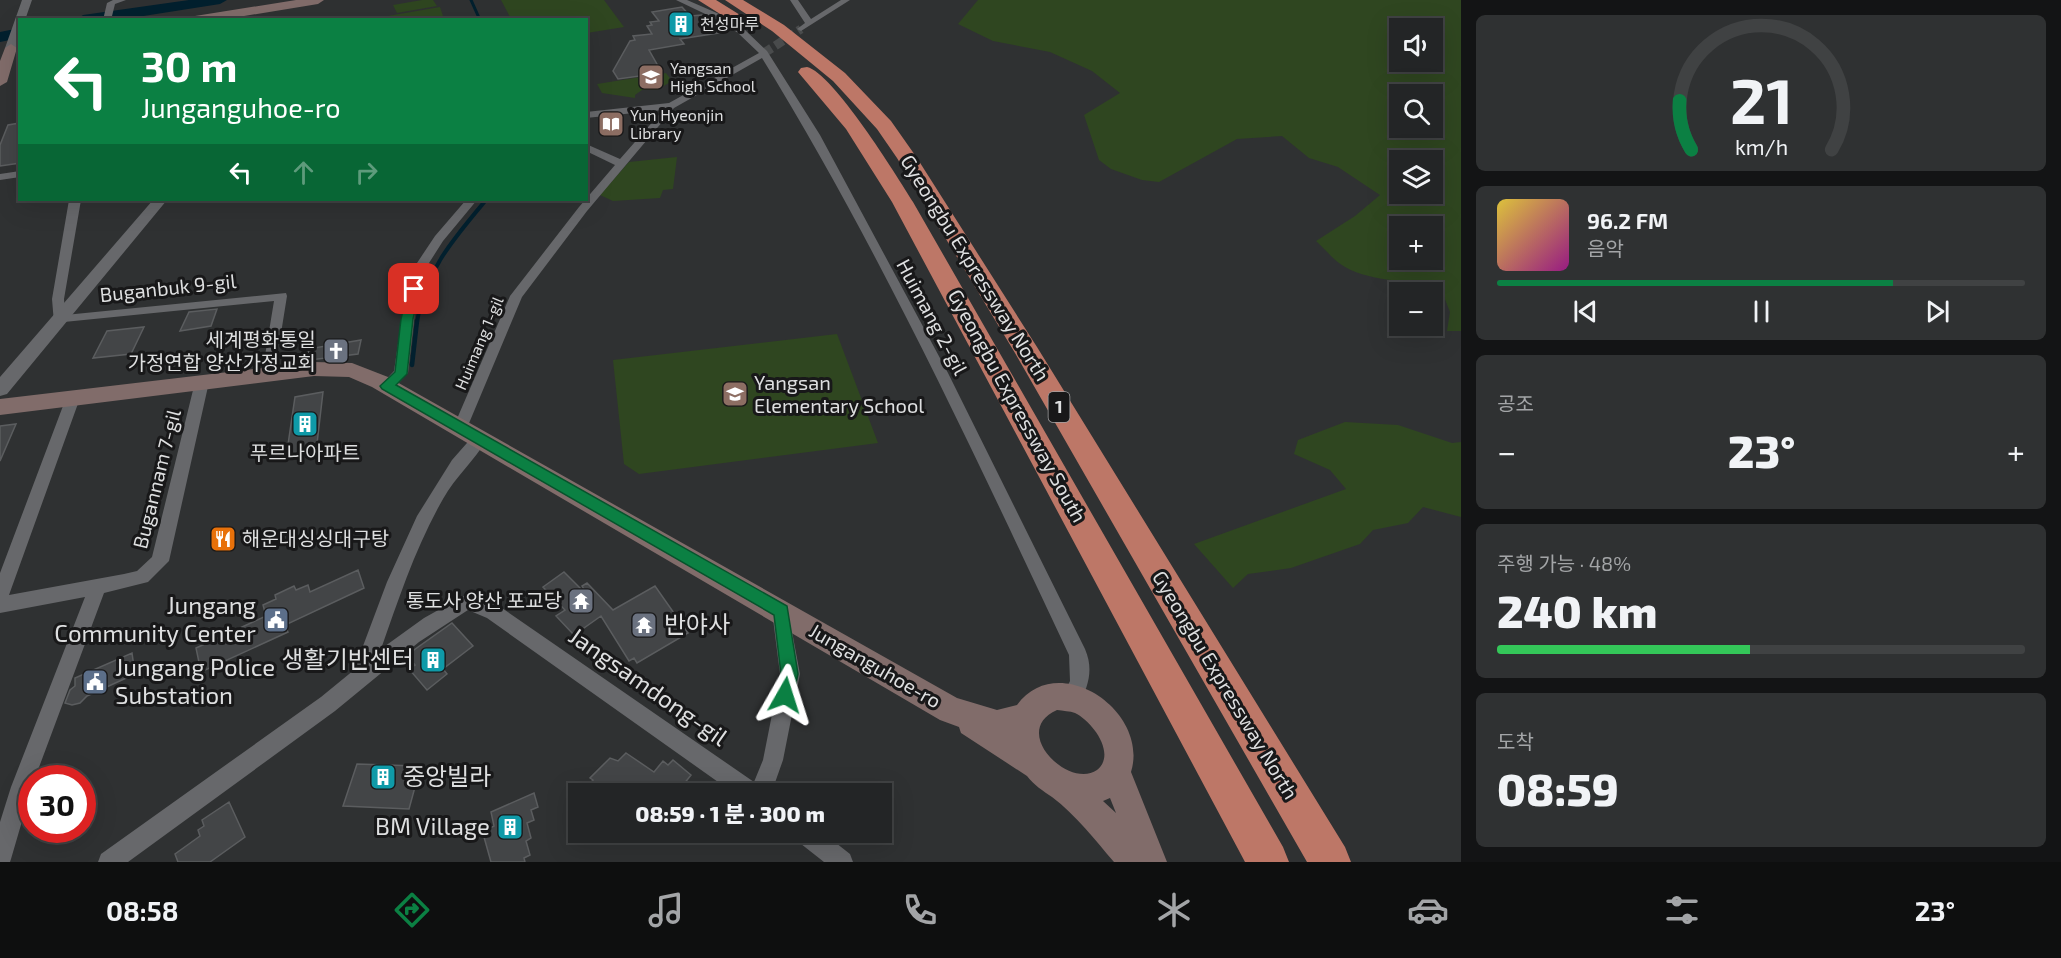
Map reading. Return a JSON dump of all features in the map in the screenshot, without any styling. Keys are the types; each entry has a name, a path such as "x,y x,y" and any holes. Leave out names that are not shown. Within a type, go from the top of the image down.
{"highway":[{"name":"Gyeongbu Expressway South","path":"705,0 760,34 798,64 847,116 877,158 966,313 1268,862"},
{"name":"Gyeongbu Expressway North","path":"732,0 778,28 839,77 884,125 907,158 1028,354 1330,862"}],"main road":[{"path":"209,18 318,0"},
{"path":"0,82 11,46"},
{"name":"Junganguhoe-ro","path":"0,407 269,374 335,368 352,370 387,386 782,611 950,710 997,724 1025,718"},
{"path":"1035,764 1026,748 1023,733 1025,718 1032,707 1042,699 1056,696 1072,698 1087,704 1101,714 1112,728 1119,751 1116,772 1149,862"},
{"path":"950,710 1035,764 1047,776 1062,785 1100,820 1136,862"},
{"path":"1062,785 1079,790 1094,789 1107,783 1116,772"}],"street":[{"path":"21,18 27,0"},
{"path":"107,18 111,3 122,0"},
{"name":"Huimang 2-gil","path":"681,0 723,19 741,31 764,53 815,135 941,373 1078,655 1080,682 1072,698"},
{"path":"794,0 802,9 809,24"},
{"path":"801,29 846,0"},
{"path":"11,46 18,27"},
{"name":"Huimang 1-gil","path":"360,676 416,530 462,457 516,297 621,164 671,106 764,53"},
{"path":"588,115 671,106"},
{"path":"588,148 621,164"},
{"path":"0,177 18,174"},
{"path":"59,320 57,298 75,201"},
{"path":"0,389 159,201"},
{"path":"387,386 401,374 407,319 414,289 424,263 442,235 470,201"},
{"name":"Buganbuk 9-gil","path":"59,320 281,296 269,374"},
{"name":"Bugannam 7-gil","path":"0,605 97,588 142,577 160,561 202,382"},
{"path":"0,597 73,398"},
{"path":"0,859 21,787 97,588"},
{"name":"Jangsamdong-gil","path":"360,676 446,613 468,602 493,612 738,783"},
{"path":"764,783 773,760 790,674 782,611"},
{"path":"109,862 328,704 360,676"},
{"path":"818,843 842,862"}],"green space":[{"path":"433,0 437,6 397,13 393,5"},
{"path":"501,0 604,0 624,27 588,33 588,18 510,18"},
{"path":"978,0 1461,0 1461,331 1447,331 1450,312 1443,294 1443,282 1415,282 1367,276 1337,262 1316,241 1355,216 1380,195 1338,167 1309,158 1282,136 1237,139 1159,182 1142,180 1111,169 1099,160 1084,115 1120,93 1092,71 1050,52 993,41 958,24"},
{"path":"440,7 444,18 382,18"},
{"path":"666,73 672,81 657,90 642,90 635,95 635,98 602,93 597,84"},
{"path":"677,157 673,189 663,190 660,198 613,201 600,195 629,162"},
{"path":"837,334 878,443 639,474 624,464 613,360"},
{"path":"1345,422 1398,425 1452,443 1461,442 1461,517 1423,507 1408,523 1373,530 1360,544 1291,568 1248,574 1233,588 1194,544 1346,489 1330,470 1294,454 1298,440"}],"building":[{"path":"682,7 690,16 706,17 719,33 680,39 684,44 649,50 662,73 618,79 613,71 630,41 635,40 633,36 652,34 647,26 652,25 650,22 659,21 652,12"},
{"path":"18,123 18,163 0,166 0,145 8,125"},
{"path":"217,309 211,326 180,331 189,312"},
{"path":"144,327 131,354 93,358 107,331"},
{"name":"세계평화통일 가정연합 양산가정교회","path":"361,340 358,354 310,360 308,349"},
{"name":"푸르나아파트","path":"323,392 316,452 286,458 295,397"},
{"path":"16,424 0,461 0,426"},
{"name":"Jungang Community Center","path":"358,570 364,588 285,625 288,632 201,672 196,648 266,616 263,605 276,599 275,595 294,586 296,590 308,585 310,592"},
{"name":"반야사","path":"564,572 588,596 582,586 587,583 613,610 655,586 688,633 637,663 634,658 629,661 601,616 574,635 556,616 565,610 543,587"},
{"name":"생활기반센터","path":"452,623 473,646 443,669 447,674 427,690 409,669 415,665 407,655"},
{"name":"Jungang Police Substation","path":"132,653 135,674 87,696 80,703 72,705 65,703 70,690 75,686 75,678"},
{"path":"626,753 654,772 663,761 668,765 673,760 691,775 685,783 590,783 593,780 590,778 610,758 618,761"},
{"name":"중앙빌라","path":"357,764 416,766 410,787 415,787 409,809 343,806"},
{"name":"BM Village","path":"534,793 538,807 531,810 534,820 527,823 531,838 526,841 530,855 524,858 525,862 491,862 484,837 489,834 488,829 494,826 491,812"},
{"path":"229,802 245,837 210,862 178,862 175,854 200,836 198,830 204,826 202,820"}],"waterway":[{"path":"97,18 220,0"},
{"path":"471,0 479,18"},
{"path":"0,37 18,33"},
{"path":"417,322 426,287 442,256 485,201"},
{"path":"412,365 417,321"}],"tunnel":[{"path":"764,53 801,29"}],"place":[{"name":"천성마루","path":"681,24"},
{"name":"Yangsan High School","path":"651,77"},
{"name":"Yun Hyeonjin Library","path":"611,124"},
{"name":"세계평화통일 가정연합 양산가정교회","path":"336,351"},
{"name":"Yangsan Elementary School","path":"735,394"},
{"name":"푸르나아파트","path":"305,424"},
{"name":"해운대싱싱대구탕","path":"223,539"},
{"name":"통도사 양산 포교당","path":"581,601"},
{"name":"Jungang Community Center","path":"276,620"},
{"name":"반야사","path":"644,625"},
{"name":"생활기반센터","path":"433,660"},
{"name":"Jungang Police Substation","path":"95,682"},
{"name":"중앙빌라","path":"383,777"},
{"name":"BM Village","path":"510,827"}],"route":[{"path":"414,289 407,319 401,374 387,386 782,611 790,674 785,695"}]}
